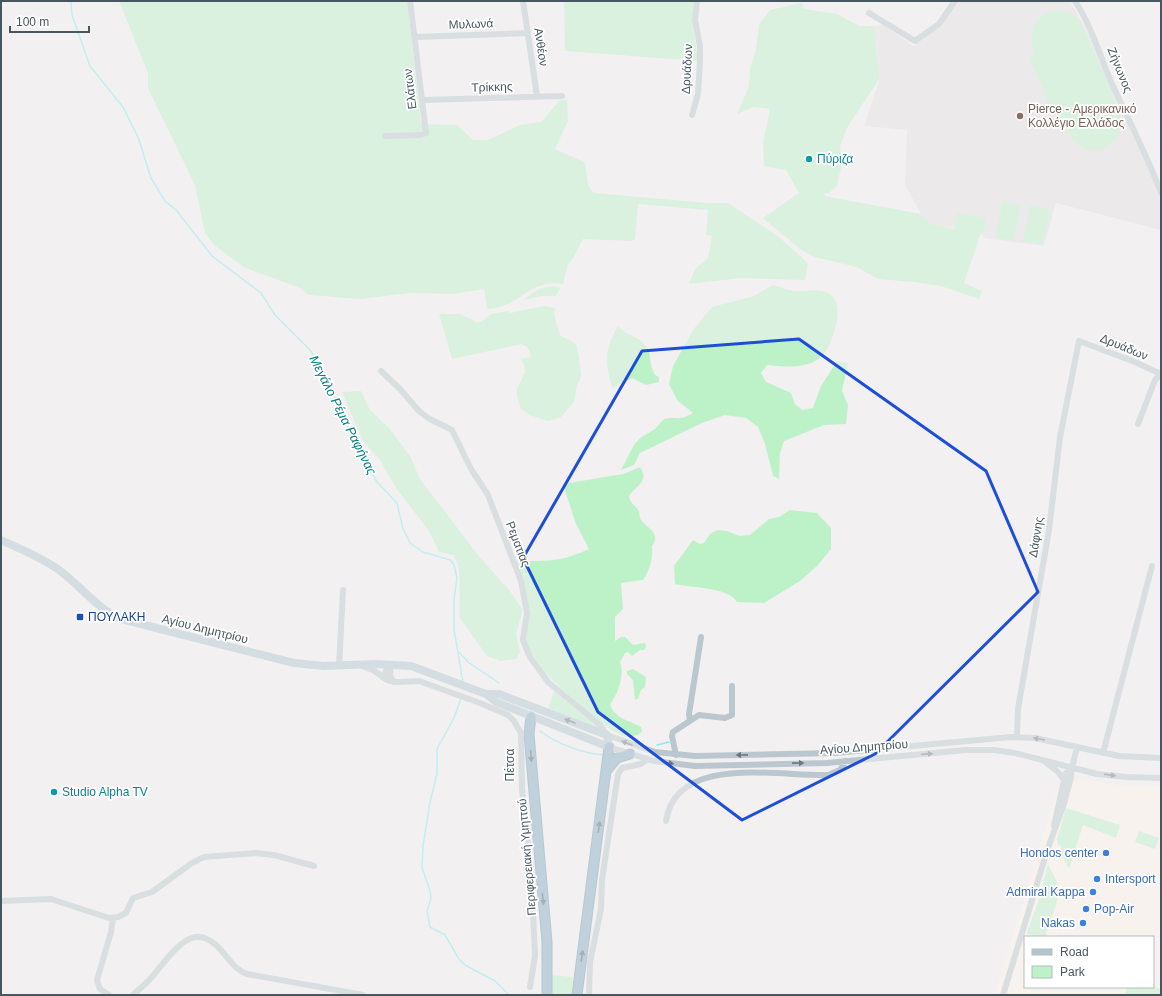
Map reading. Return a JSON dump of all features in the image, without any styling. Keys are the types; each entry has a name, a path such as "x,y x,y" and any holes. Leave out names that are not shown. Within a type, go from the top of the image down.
{"highway":[{"name":"Περιφερειακή Υμηττού","path":"531,717 529,734 547,942 547,995"},
{"path":"577,995 609,747"},
{"path":"607,771 614,760 630,754"}],"main road":[{"name":"Αγίου Δημητρίου","path":"1,540 47,562 59,570 102,609 121,619 294,663 339,666 357,664"},
{"path":"357,664 391,664 411,666 486,694 496,702 531,717 535,708"},
{"path":"486,694 499,694 607,735 609,747"},
{"name":"Αγίου Δημητρίου","path":"531,717 609,747"}],"street":[{"name":"Ελάτων","path":"385,136 424,135 426,129 410,1"},
{"name":"Ανθέον","path":"523,1 537,96"},
{"name":"Δρυάδων","path":"692,115 698,94 700,62 700,46 695,20 697,1"},
{"path":"869,13 916,41 940,24 955,1"},
{"name":"Ζήνωνος","path":"1075,1 1083,13 1097,43 1112,83 1150,163 1161,193"},
{"name":"Μυλωνά","path":"415,37 528,33"},
{"name":"Τρίκκης","path":"423,100 562,96"},
{"name":"Δρυάδων","path":"1079,342 1135,362 1161,374"},
{"name":"Δάφνης","path":"1017,737 1018,709 1049,530 1060,437 1079,342"},
{"name":"Ρεματιας","path":"381,371 396,384 419,411 428,418 452,430 471,469 488,495 520,581 527,613 523,640 530,657 548,682 600,725 607,735"},
{"path":"1138,424 1154,380 1161,374"},
{"path":"1103,753 1152,566"},
{"path":"339,666 343,590"},
{"path":"690,721 689,714 701,637"},
{"path":"357,664 373,670 392,682"},
{"path":"391,664 390,676 392,682"},
{"name":"Πέτσα","path":"392,682 412,681 426,683 480,703 508,715 514,721 521,733 522,789 531,868 535,956 530,987"},
{"path":"676,755 672,733 699,715 731,717 734,713 732,686"},
{"name":"Αγίου Δημητρίου","path":"607,735 646,750 676,755 695,756 826,753 1017,737 1035,738 1128,757 1161,758"},
{"name":"Αγίου Δημητρίου","path":"609,747 667,764 695,766 846,761 977,750 1010,752 1072,768 1117,776 1161,778"},
{"path":"1052,835 1060,817 1070,782 1077,747"},
{"path":"589,995 590,962 601,909 602,880 618,774 622,768 641,764 647,759"},
{"path":"1043,760 1058,772 1064,780"},
{"path":"666,821 670,805 678,793 688,785 696,782 742,772 828,775 840,770 846,761"},
{"path":"1003,995 1052,835 1066,773 1072,768"},
{"path":"1,900 51,899 113,918 126,913 133,898 152,892 192,863 204,857 256,853 274,855 314,866"},
{"path":"109,995 100,989 97,980 111,932 113,918"},
{"path":"133,995 151,979 178,947 188,940 196,937 210,940 220,948 239,971 247,974 363,995"}],"highlighted area":[{"path":"799,339 986,471 1038,592 875,754 742,820 598,712 523,558 642,351"}],"shaded area":[{"path":"957,1 1070,1 1093,42 1108,83 1152,174 1161,201 1161,230 1056,203 1044,246 984,238 981,233 930,224 921,214 905,185 907,130 864,126 880,78 876,64 877,49 874,26 883,25 914,46 941,25"},
{"path":"1078,779 1129,787 1161,787 1161,995 995,995 1060,780 1073,783"}],"green space":[{"path":"119,1 407,1 421,124 457,125 473,140 488,140 520,125 541,122 560,100 567,99 568,121 555,149 584,162 589,187 595,193 707,203 728,203 779,237 808,263 805,280 741,278 689,284 695,269 708,258 712,236 706,235 708,210 638,204 635,239 632,241 583,239 574,257 568,264 563,284 551,283 541,285 508,304 498,307 487,309 484,289 454,294 410,293 361,299 309,295 300,288 245,268 214,245 205,233 195,185 148,88 148,73"},
{"path":"564,1 695,1 693,24 698,61 565,51"},
{"path":"802,3 804,9 837,14 859,26 874,26 875,33 880,78 848,126 840,146 842,163 837,186 829,193 825,193 824,196 921,214 930,224 955,229 957,213 986,218 984,233 981,233 964,283 982,291 979,299 941,286 878,279 857,267 814,257 800,249 763,218 799,193 786,170 764,166 763,144 770,109 753,107 737,114 749,86 750,69 756,49 759,24 770,10"},
{"path":"1053,11 1068,13 1081,22 1119,109 1121,123 1119,134 1113,143 1105,148 1095,150 1085,148 1075,142 1067,130 1061,132 1029,57 1035,55 1032,34 1036,22 1040,17"},
{"path":"1003,201 1021,205 1013,241 995,237"},
{"path":"1030,205 1050,210 1042,244 1023,241"},
{"path":"773,285 794,291 817,290 826,292 836,301 838,311 836,325 830,343 820,358 814,362 801,366 787,367 767,365 761,373 766,382 791,393 795,404 802,410 813,408 821,386 837,361 848,363 842,391 848,405 846,424 824,425 784,441 780,453 779,479 773,476 765,444 758,427 746,418 725,415 702,423 640,453 634,465 621,470 634,445 640,438 655,429 664,419 681,418 693,413 677,400 669,384 673,366 693,330 712,307 754,296"},
{"path":"553,286 560,288 556,296 541,296 523,300 539,289"},
{"path":"544,306 555,308 554,315 560,335 577,346 581,373 574,402 561,417 549,421 530,415 521,409 517,396 517,389 525,372 521,359 531,357 527,348 522,344 452,359 439,314 460,314 477,322 481,322 491,314 508,311 510,313"},
{"path":"618,326 624,332 640,340 646,346 653,372 659,377 659,382 646,385 632,378 612,388 607,356 610,342"},
{"path":"361,391 370,410 389,428 410,456 420,479 478,555 510,591 523,610 516,634 520,652 516,659 501,661 487,656 460,618 459,568 454,555 439,552 429,531 396,488 380,460 363,441 342,392"},
{"path":"640,467 643,472 643,480 629,496 639,512 641,520 653,532 655,538 652,546 652,555 648,572 643,580 621,583 623,609 615,617 615,641 621,637 625,637 633,645 645,643 646,647 644,650 640,650 632,656 628,652 625,653 620,662 622,673 620,684 610,705 620,717 641,727 642,731 638,735 626,737 611,730 577,703 544,672 529,649 526,641 529,616 514,560 534,561 561,559 589,549 576,524 563,484 623,474"},
{"path":"790,510 817,513 831,528 831,549 817,566 800,581 764,603 737,602 726,593 675,584 674,566 693,540 700,544 704,543 710,534 717,530 727,531 739,536 750,535 769,519 779,517"},
{"path":"633,669 646,677 645,687 641,690 638,699 635,700 633,680 627,674 627,671"},
{"path":"554,691 599,728 548,708"},
{"path":"1066,808 1120,825 1116,838 1083,825 1069,869 1060,851 1061,846 1058,845 1057,839"},
{"path":"1139,831 1159,838 1155,849 1135,842"},
{"path":"1048,864 1061,890 1045,936 1034,936 1028,934 1027,932 1041,894"},
{"path":"551,975 573,977 571,995 551,995"},
{"path":"1154,986 1161,989 1161,995 1124,995 1127,988 1154,988"}],"waterway":[{"name":"Μεγάλο Ρέμα Ραφήνας","path":"71,1 72,15 90,66 123,107 138,137 151,178 165,201 176,210 212,256 261,293 275,315 310,350 327,379 359,451 377,482 397,503 403,529 410,543 423,552 450,560 454,565 457,578 454,600 454,629 463,683"},
{"path":"458,651 468,662 499,683"},
{"name":"Μεγάλο Ρέμα Ραφήνας","path":"461,698 454,718 437,749 437,774 430,802 423,846 422,867 431,898 427,911 430,927 445,935 459,959 465,965 495,981 509,995"},
{"path":"540,731 571,748 588,753 605,755"},
{"path":"657,745 669,742"}],"place":[{"name":"Pierce - Αμερικανικό Κολλέγιο Ελλάδος","path":"1020,116"},
{"name":"Πύριζα","path":"809,159"},
{"name":"ΠΟΥΛΑΚΗ","path":"80,617"},
{"name":"Studio Alpha TV","path":"54,792"},
{"name":"Hondos center","path":"1106,853"},
{"name":"Intersport","path":"1097,879"},
{"name":"Admiral Kappa","path":"1093,892"},
{"name":"Pop-Air","path":"1086,909"},
{"name":"Nakas","path":"1083,923"}]}
